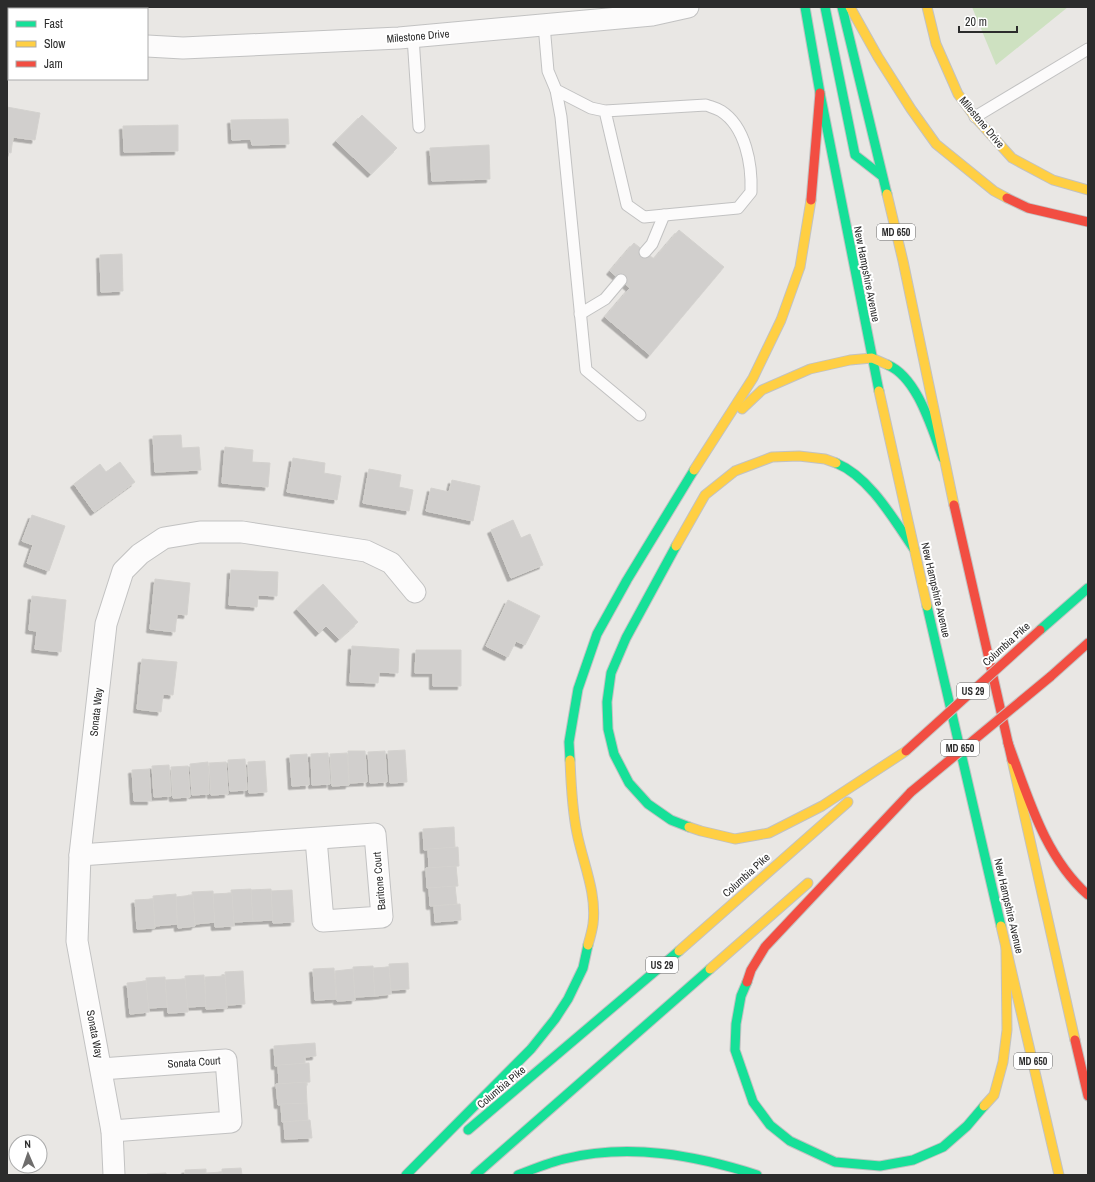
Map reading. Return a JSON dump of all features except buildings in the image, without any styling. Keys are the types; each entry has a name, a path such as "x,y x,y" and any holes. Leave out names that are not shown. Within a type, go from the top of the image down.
{"main road":[{"name":"New Hampshire Avenue","path":"805,7 820,93 872,358 914,549 1054,1156 1060,1175"},
{"path":"825,7 855,155 882,176"},
{"name":"MD 650","path":"842,7 903,261 943,458 1088,1096"},
{"path":"850,7 878,57 911,109 936,144 994,191 1028,208 1088,222"},
{"name":"Milestone Drive","path":"927,7 936,44 958,94 975,117 1012,158 1053,180 1088,190"},
{"path":"406,1175 531,1049 555,1019 568,999 583,968 592,923 593,906 590,882 577,834 571,793 569,742 578,689 597,634 674,500 753,378 780,320 800,267 812,196 820,93"},
{"path":"722,427 762,390 810,369 850,360 872,358 893,367 905,377 920,401 943,458"},
{"path":"906,752 822,806 769,833 735,839 701,831 671,820 648,804 633,788 614,754 608,729 607,702 611,673 626,638 654,585 705,495 735,471 772,457 779,456 799,456 825,459 842,466 862,481 887,509 914,549"},
{"name":"Columbia Pike","path":"464,1134 640,985 855,795 906,752 1088,588"},
{"path":"833,861 911,792 1050,677 1088,643"},
{"path":"1075,654 1088,647"},
{"path":"1008,743 1039,823 1054,853 1069,875 1088,895"},
{"path":"911,792 765,947 751,970 741,996 736,1024 735,1050 753,1102 770,1125 790,1141 835,1162 880,1166 913,1160 943,1146 967,1126 994,1095 1004,1062 1007,1030 1006,948"},
{"path":"475,1175 815,877"},
{"path":"518,1175 537,1166 610,1151 638,1151 672,1154 711,1161 757,1175"},
{"path":"415,1175 439,1154"},
{"path":"1054,1156 1063,1175"}],"street":[{"name":"Milestone Drive","path":"148,46 183,48 413,37 652,15 688,7"},
{"name":"Sonata Way","path":"114,1175 112,1131 77,941 80,855 106,624 123,571 140,554 164,538 200,532 242,532 366,551 391,563 415,592"},
{"name":"Baritone Court","path":"80,855 375,834 382,917 323,921 316,839"},
{"name":"Sonata Court","path":"101,1069 226,1060 230,1122 112,1131"}],"lane":[{"path":"544,25 548,72 556,90 561,117 586,370 640,415"},
{"path":"413,37 419,127"},
{"path":"975,117 1087,52"},
{"path":"556,90 592,108 605,111 706,105 720,111 731,120 739,131 752,174 751,192 738,208 644,218 627,205 605,111"},
{"path":"645,252 652,244 664,216"},
{"path":"580,314 605,300 621,280"}],"green space":[{"path":"972,7 1068,7 996,65"}],"traffic: fast":[{"path":"805,7 820,93 879,391"},
{"path":"825,7 855,155 882,176"},
{"path":"842,7 887,194"},
{"path":"888,365 899,372 908,381 916,393 929,420 943,458"},
{"path":"836,463 860,478 880,500 914,549"},
{"path":"570,760 569,742 578,689 597,634 627,580 694,470"},
{"path":"676,546 626,638 611,673 607,702 608,729 614,754 629,783 648,804 671,820 689,827"},
{"path":"1040,630 1088,588"},
{"path":"927,606 1001,926"},
{"path":"406,1175 531,1049 555,1019 568,999 583,968 588,945"},
{"path":"468,1130 679,951"},
{"path":"475,1175 710,969"},
{"path":"747,982 741,996 736,1024 735,1050 753,1102 770,1125 790,1141 835,1162 880,1166 913,1160 943,1147 967,1126 984,1106"},
{"path":"518,1175 564,1159 588,1154 613,1152 637,1152 686,1157 757,1175"}],"traffic: slow":[{"path":"850,7 878,57 911,109 936,144 994,191 1007,198"},
{"path":"927,7 936,44 958,94 975,117 1012,158 1053,180 1088,190"},
{"path":"887,194 903,261 954,505"},
{"path":"694,470 753,378 781,320 800,267 811,200"},
{"path":"742,409 762,390 810,369 850,360 872,358 888,365"},
{"path":"879,391 927,606"},
{"path":"676,546 705,495 735,471 772,457 799,456 825,459 836,463"},
{"path":"689,827 735,839 769,833 822,806 906,751"},
{"path":"570,760 575,824 589,878 593,901 593,924 588,945"},
{"path":"1012,760 1075,1040"},
{"path":"679,951 848,802"},
{"path":"710,969 808,883"},
{"path":"1001,926 1059,1175"},
{"path":"984,1106 994,1095 1003,1062 1007,1030 1006,948"}],"traffic: jam":[{"path":"811,200 820,93"},
{"path":"1007,198 1028,208 1088,222"},
{"path":"954,505 1012,760"},
{"path":"906,751 1040,630"},
{"path":"1050,677 1088,643"},
{"path":"911,792 1050,677"},
{"path":"1008,743 1030,804 1049,844 1060,862 1088,895"},
{"path":"747,982 751,970 765,947 911,792"},
{"path":"1075,1040 1088,1096"}]}
